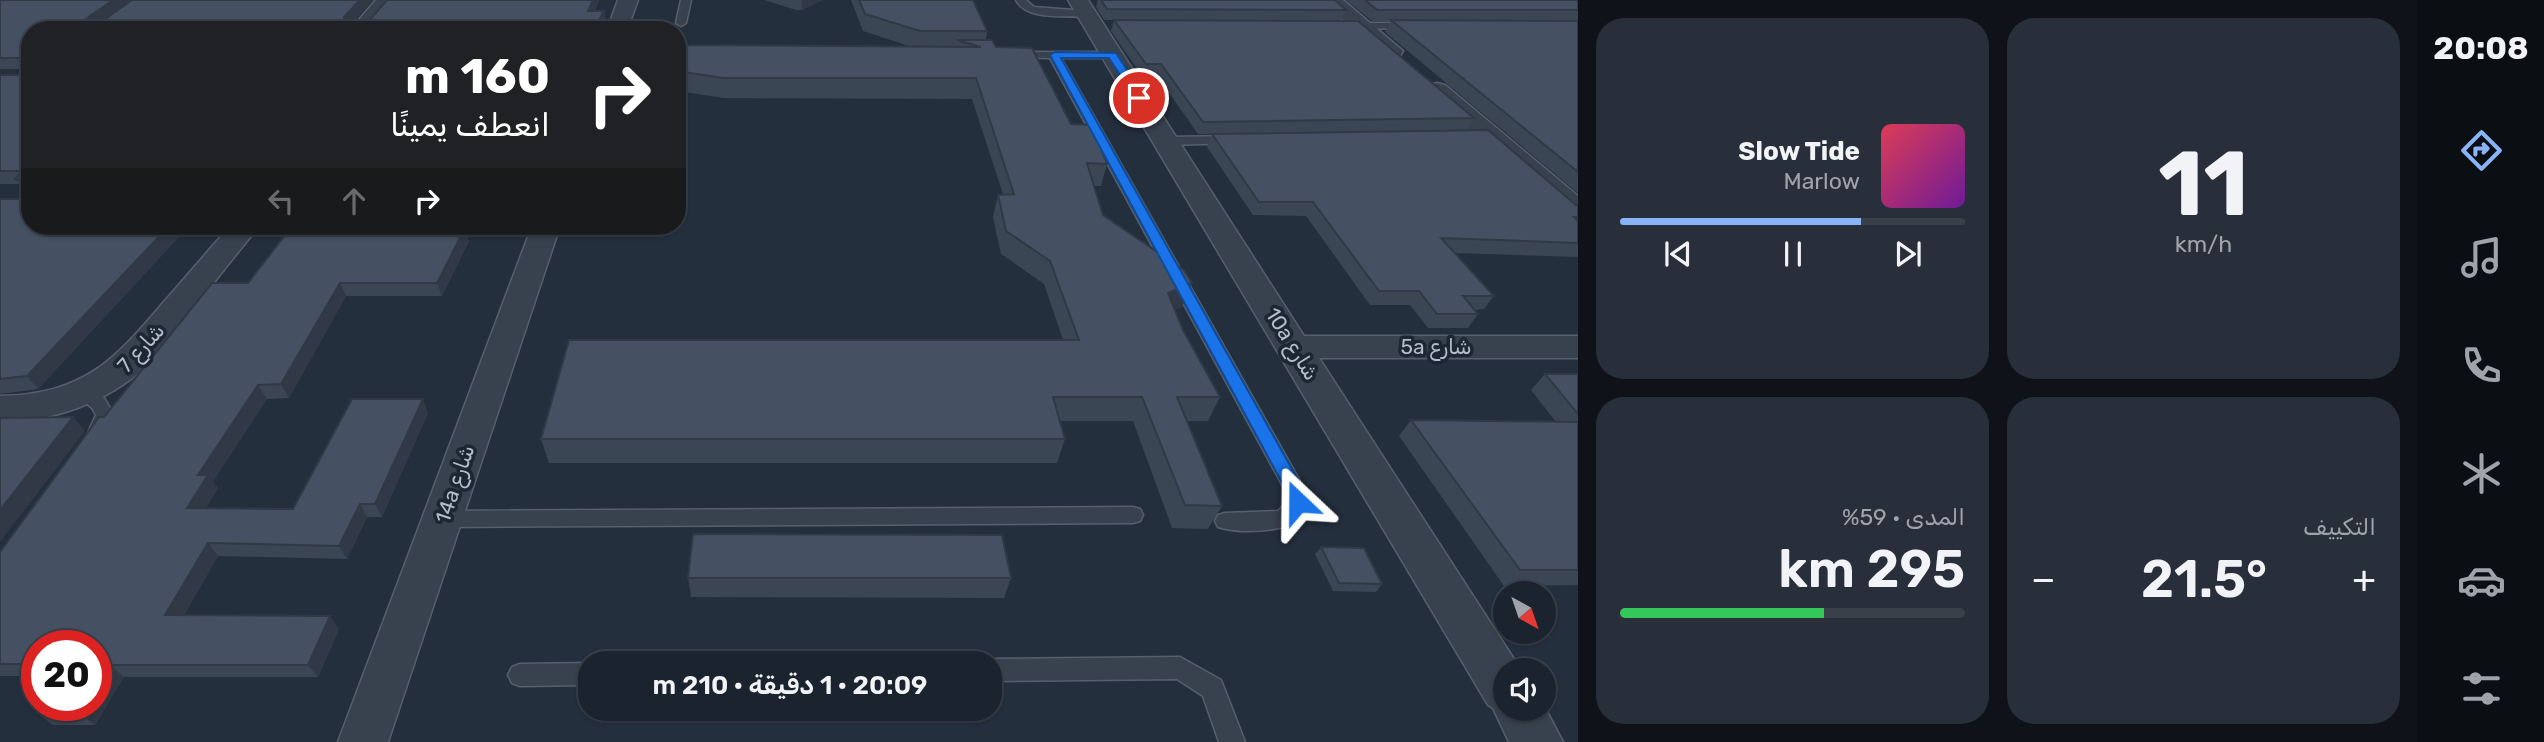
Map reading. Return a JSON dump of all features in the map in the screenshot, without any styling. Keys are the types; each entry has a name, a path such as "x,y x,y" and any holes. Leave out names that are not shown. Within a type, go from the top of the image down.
{"street":[{"path":"368,21 386,0"},
{"path":"620,21 628,0"},
{"path":"1331,0 1578,211"},
{"name":"10a شارع","path":"1095,24 1493,670"},
{"name":"شارع 7","path":"0,409 50,405 84,394 114,377 135,358 238,235"},
{"name":"14a شارع","path":"363,742 543,235"},
{"name":"5a شارع","path":"1294,347 1578,347"},
{"path":"1525,721 1538,742"}],"lane":[{"path":"681,21 686,0"},
{"path":"1021,0 1024,6 1032,10 1095,24"},
{"path":"999,55 1055,55 1095,24"},
{"path":"1335,26 1416,26"},
{"path":"1055,55 1295,490 1298,502 1294,511 1286,517 1268,521 1225,521"},
{"path":"1465,138 1492,137"},
{"path":"1167,141 1248,140"},
{"path":"81,456 98,434 105,415 98,403 84,394"},
{"path":"443,519 1133,515"},
{"path":"1002,670 1180,668 1212,688 1232,742"},
{"path":"520,675 578,674"}],"building":[{"path":"0,0 113,0 86,19 88,21 21,21 21,58 0,58"},
{"path":"132,0 360,0 344,17 344,21 102,21"},
{"path":"387,0 593,0 588,11 604,11 599,21 369,21"},
{"path":"859,0 973,0 987,31 920,31 865,14"},
{"path":"1101,0 1335,0 1346,10 1107,9"},
{"path":"1365,0 1578,0 1578,10 1377,10"},
{"path":"1114,20 1358,21 1474,118 1203,122 1161,64 1146,64"},
{"path":"1391,20 1578,21 1578,172"},
{"path":"957,40 992,40 996,47 1032,48 1071,124 1092,125 1107,164 1087,163 1103,215 1184,270 1192,283 1168,293 1183,330 1220,397 1177,397 1222,506 1185,505 1142,397 1053,397 1065,439 541,439 569,340 1079,340 1050,261 1006,231 998,195 1014,194 976,78 723,78 686,72 686,45 981,47"},
{"path":"0,75 21,75 21,171 0,171"},
{"path":"1488,130 1578,205 1578,217 1574,217 1578,221 1578,243 1441,238 1494,296 1463,296 1478,314 1437,314 1419,291 1379,291 1313,202 1259,202 1212,134"},
{"path":"0,199 21,199 21,235 160,235 27,376 0,379"},
{"path":"285,235 461,235 437,283 340,283 281,384 258,385 198,475 208,475 187,508 293,509 352,399 423,399 375,504 360,504 339,546 208,543 165,615 330,616 308,665 112,665 112,630 21,630 21,664 0,664 0,552 99,417 104,417 212,283 248,283"},
{"path":"1545,374 1578,374 1578,414"},
{"path":"73,417 0,510 0,418"},
{"path":"1411,420 1578,422 1578,570 1520,570"},
{"path":"693,534 1002,535 1011,578 688,578"},
{"path":"1321,547 1364,548 1382,584 1339,583"}],"route":[{"path":"1139,98 1112,55 1055,55 1295,490 1298,502"}]}
